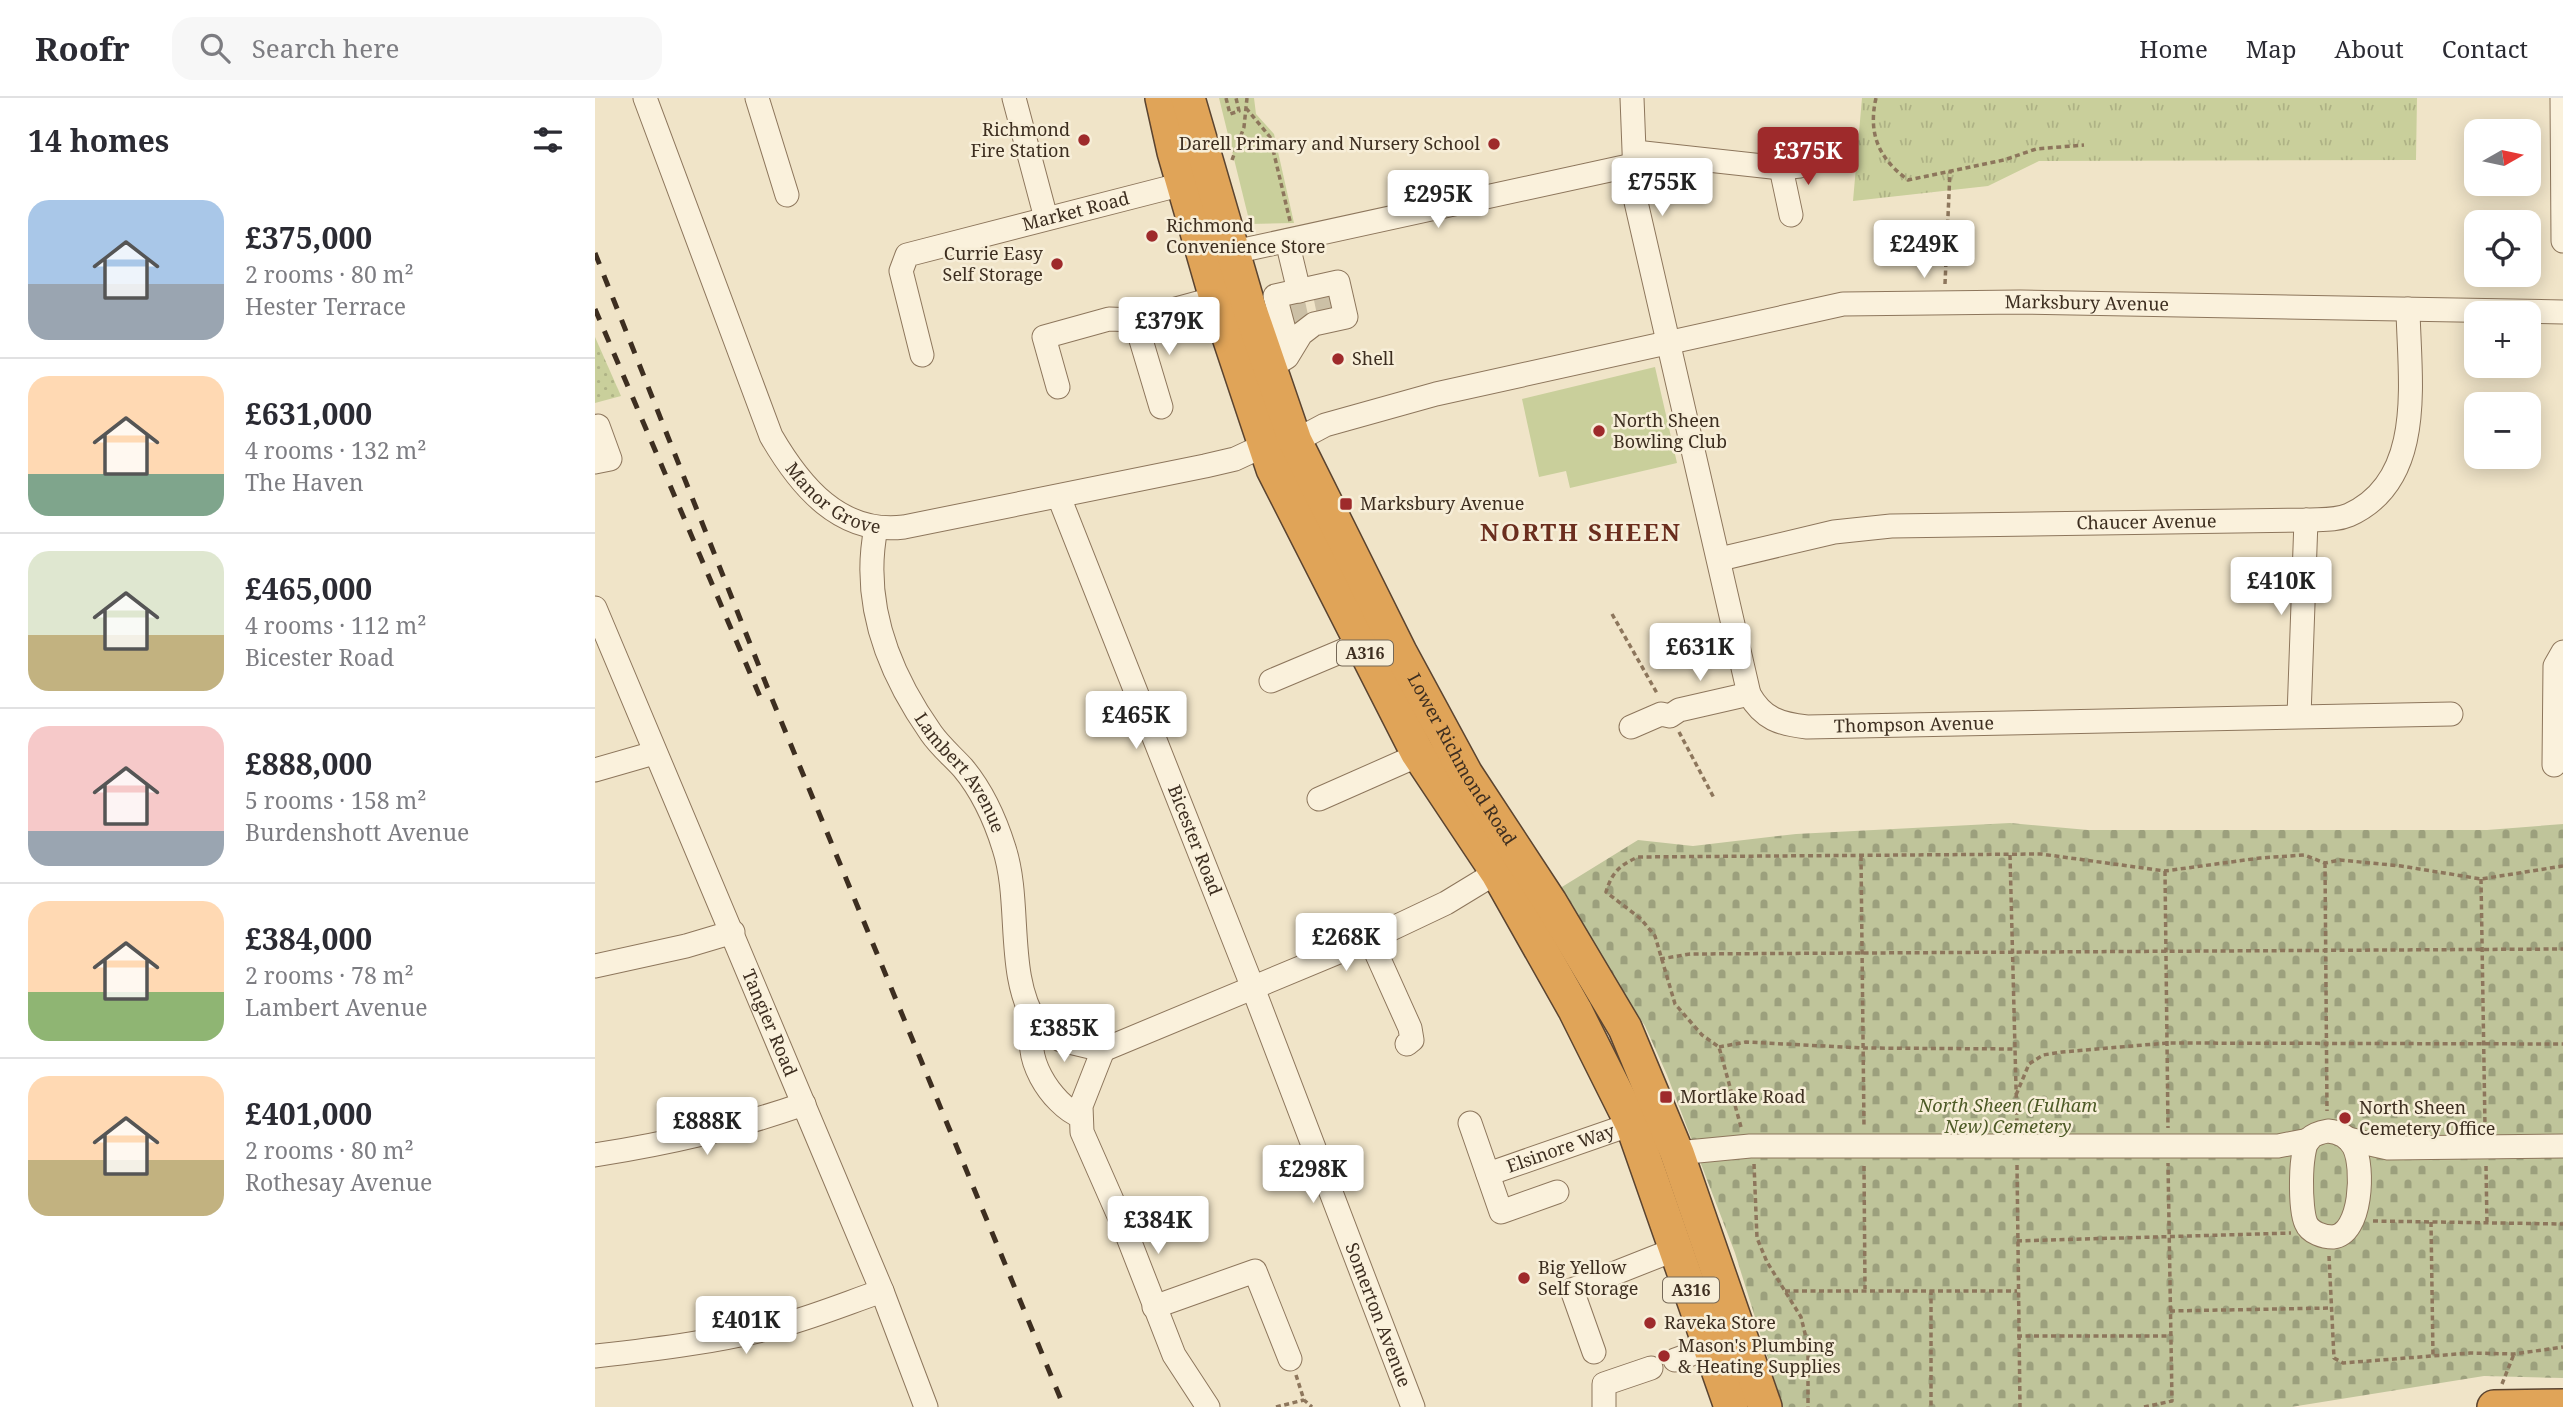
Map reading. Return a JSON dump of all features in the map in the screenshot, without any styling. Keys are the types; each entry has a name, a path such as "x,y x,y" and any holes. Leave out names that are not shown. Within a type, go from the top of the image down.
{"highway":[{"path":"1165,112 1185,118 1188,98"},
{"name":"Lower Richmond Road","path":"1188,98 1234,252 1306,332 1273,469 1417,752 1497,872 1588,1033 1632,1124 1662,1158 1677,1249 1709,1292 1711,1347 1731,1407"},
{"name":"Lower Richmond Road","path":"1165,112 1216,298 1280,443 1400,652 1466,774 1550,902 1625,1028 1662,1158 1709,1292 1765,1407"},
{"path":"2496,1407 2563,1406"}],"street":[{"name":"Manor Grove","path":"645,98 771,436 792,469 823,503 845,518 876,528 904,527 1235,459 1280,443"},
{"path":"757,98 780,144 787,195"},
{"path":"1014,98 1046,218"},
{"name":"Thompson Avenue","path":"1632,98 1636,202 1749,694 1758,709 1767,717 1781,724 1807,727 2451,714"},
{"path":"2562,98 2563,241"},
{"path":"1234,252 1634,158 1791,167 1791,215"},
{"name":"Market Road","path":"922,355 901,271 907,255 1183,184"},
{"path":"1291,240 1306,292"},
{"path":"1338,282 1346,317 1306,332 1275,296 1306,292 1338,282"},
{"path":"1058,387 1044,337 1109,318 1135,320 1216,298"},
{"name":"Marksbury Avenue","path":"1280,443 1325,425 1436,394 1843,304 1945,301 2563,312"},
{"name":"Chaucer Avenue","path":"1720,559 1834,532 1891,526 2306,520 2349,515 2380,490 2395,470 2407,440 2409,309"},
{"path":"1135,320 1161,407"},
{"path":"595,427 598,426 610,459 595,462"},
{"name":"Bicester Road","path":"1059,497 1254,988"},
{"path":"2299,716 2306,520"},
{"name":"Lambert Avenue","path":"876,528 870,572 880,632 899,685 932,735 975,784 992,813 1009,867 1021,987 1028,1010 1037,1024 1031,1038 1046,1088 1054,1100 1080,1116"},
{"name":"Tangier Road","path":"595,608 882,1291 926,1407"},
{"path":"1271,681 1359,641"},
{"path":"2554,765 2555,666 2563,652"},
{"path":"1630,727 1661,713 1670,716 1679,710 1749,694"},
{"name":"Lower Richmond Road","path":"1319,799 1405,761 1417,752"},
{"path":"595,770 654,753"},
{"path":"1037,1024 1061,1040 1103,1049 1370,939 1445,903 1497,872"},
{"path":"595,966 686,946 733,932"},
{"path":"1370,939 1410,1028 1412,1040 1407,1044"},
{"name":"Somerton Avenue","path":"1254,988 1413,1407"},
{"path":"1103,1049 1085,1093 1080,1116 1082,1132 1126,1232 1174,1355 1208,1407"},
{"path":"595,1155 667,1145 725,1130 804,1104"},
{"path":"1469,1123 1501,1212 1557,1192"},
{"name":"Elsinore Way","path":"1488,1174 1632,1124"},
{"path":"1662,1158 1750,1146 2278,1146 2328,1136 2388,1148 2563,1146"},
{"path":"2328,1136 2355,1148 2358,1161 2354,1221 2346,1231 2319,1232 2303,1214 2302,1156 2328,1136"},
{"path":"1594,1352 1572,1290 1677,1249"},
{"path":"1154,1307 1255,1271 1290,1359"},
{"path":"595,1356 665,1348 745,1334 788,1323 882,1291"},
{"path":"1675,1360 1711,1347"},
{"path":"1604,1407 1604,1384 1651,1368"}],"path":[{"path":"1226,98 1230,114 1239,111 1236,98"},
{"path":"1229,165 1244,127 1247,98"},
{"path":"1876,98 1871,123 1876,145 1908,180 2004,160 2036,149 2084,145"},
{"path":"1246,108 1270,137 1291,240"},
{"path":"1945,301 1950,171"},
{"path":"1808,1407 1808,1346 1801,1317 1767,1262 1757,1238 1755,1165 1740,1125 1719,1047 1702,1035 1675,1004 1655,936 1641,919 1606,892 1620,865 1638,857 1664,856 2041,855 2165,871 2304,855 2325,863 2340,860 2401,866 2481,879 2563,866"},
{"path":"1861,856 1865,1289"},
{"path":"2325,863 2328,1136"},
{"path":"2144,1407 2172,1401 2165,871"},
{"path":"2481,879 2487,1223"},
{"path":"1660,959 1691,954 2563,949"},
{"path":"1719,1047 1747,1042 1863,1048 2015,1049"},
{"path":"2016,1095 2029,1064 2043,1055 2167,1043 2563,1044"},
{"path":"2354,1221 2563,1224"},
{"path":"2431,1222 2433,1356"},
{"path":"2017,1241 2169,1234 2319,1232 2331,1308 2335,1358 2343,1363 2514,1353 2563,1347"},
{"path":"1931,1290 1931,1407"},
{"path":"1785,1291 2017,1291"},
{"path":"2170,1311 2331,1308"},
{"path":"2017,1336 2170,1336"},
{"path":"2496,1407 2503,1377 2514,1353"},
{"path":"1290,1359 1304,1400 1312,1407"},
{"path":"1276,1407 1304,1400"}],"green space":[{"path":"1219,98 1254,98 1256,114 1274,134 1294,223 1250,224"},
{"path":"1862,98 2417,98 2416,160 2039,161 1988,186 1853,201"},
{"path":"595,337 621,396 595,403"},
{"name":"North Sheen Bowling Club","path":"1655,367 1677,463 1570,488 1566,471 1539,477 1522,399"},
{"name":"North Sheen (Fulham New) Cemetery","path":"2010,823 2088,830 2487,830 2563,824 2563,1378 2484,1376 2291,1407 1783,1407 1735,1253 1667,1075 1645,1026 1557,890 1638,840 1693,846 1796,834"}],"tunnel":[{"path":"1324,292 1329,316"},
{"path":"1293,300 1298,323"}],"railway":[{"path":"595,253 772,699 1064,1407"},
{"path":"595,309 764,706"}],"place":[{"name":"Richmond Fire Station","path":"1084,140"},
{"name":"Darell Primary and Nursery School","path":"1494,144"},
{"name":"Richmond Convenience Store","path":"1152,236"},
{"name":"Currie Easy Self Storage","path":"1057,264"},
{"name":"Shell","path":"1338,359"},
{"name":"North Sheen Bowling Club","path":"1599,431"},
{"name":"Marksbury Avenue","path":"1346,504"},
{"name":"Mortlake Road","path":"1666,1097"},
{"name":"North Sheen Cemetery Office","path":"2345,1118"},
{"name":"Big Yellow Self Storage","path":"1524,1278"},
{"name":"Raveka Store","path":"1650,1323"},
{"name":"Mason's Plumbing & Heating Supplies","path":"1664,1356"}],"district":[{"name":"NORTH SHEEN","path":"1581,533"}]}
